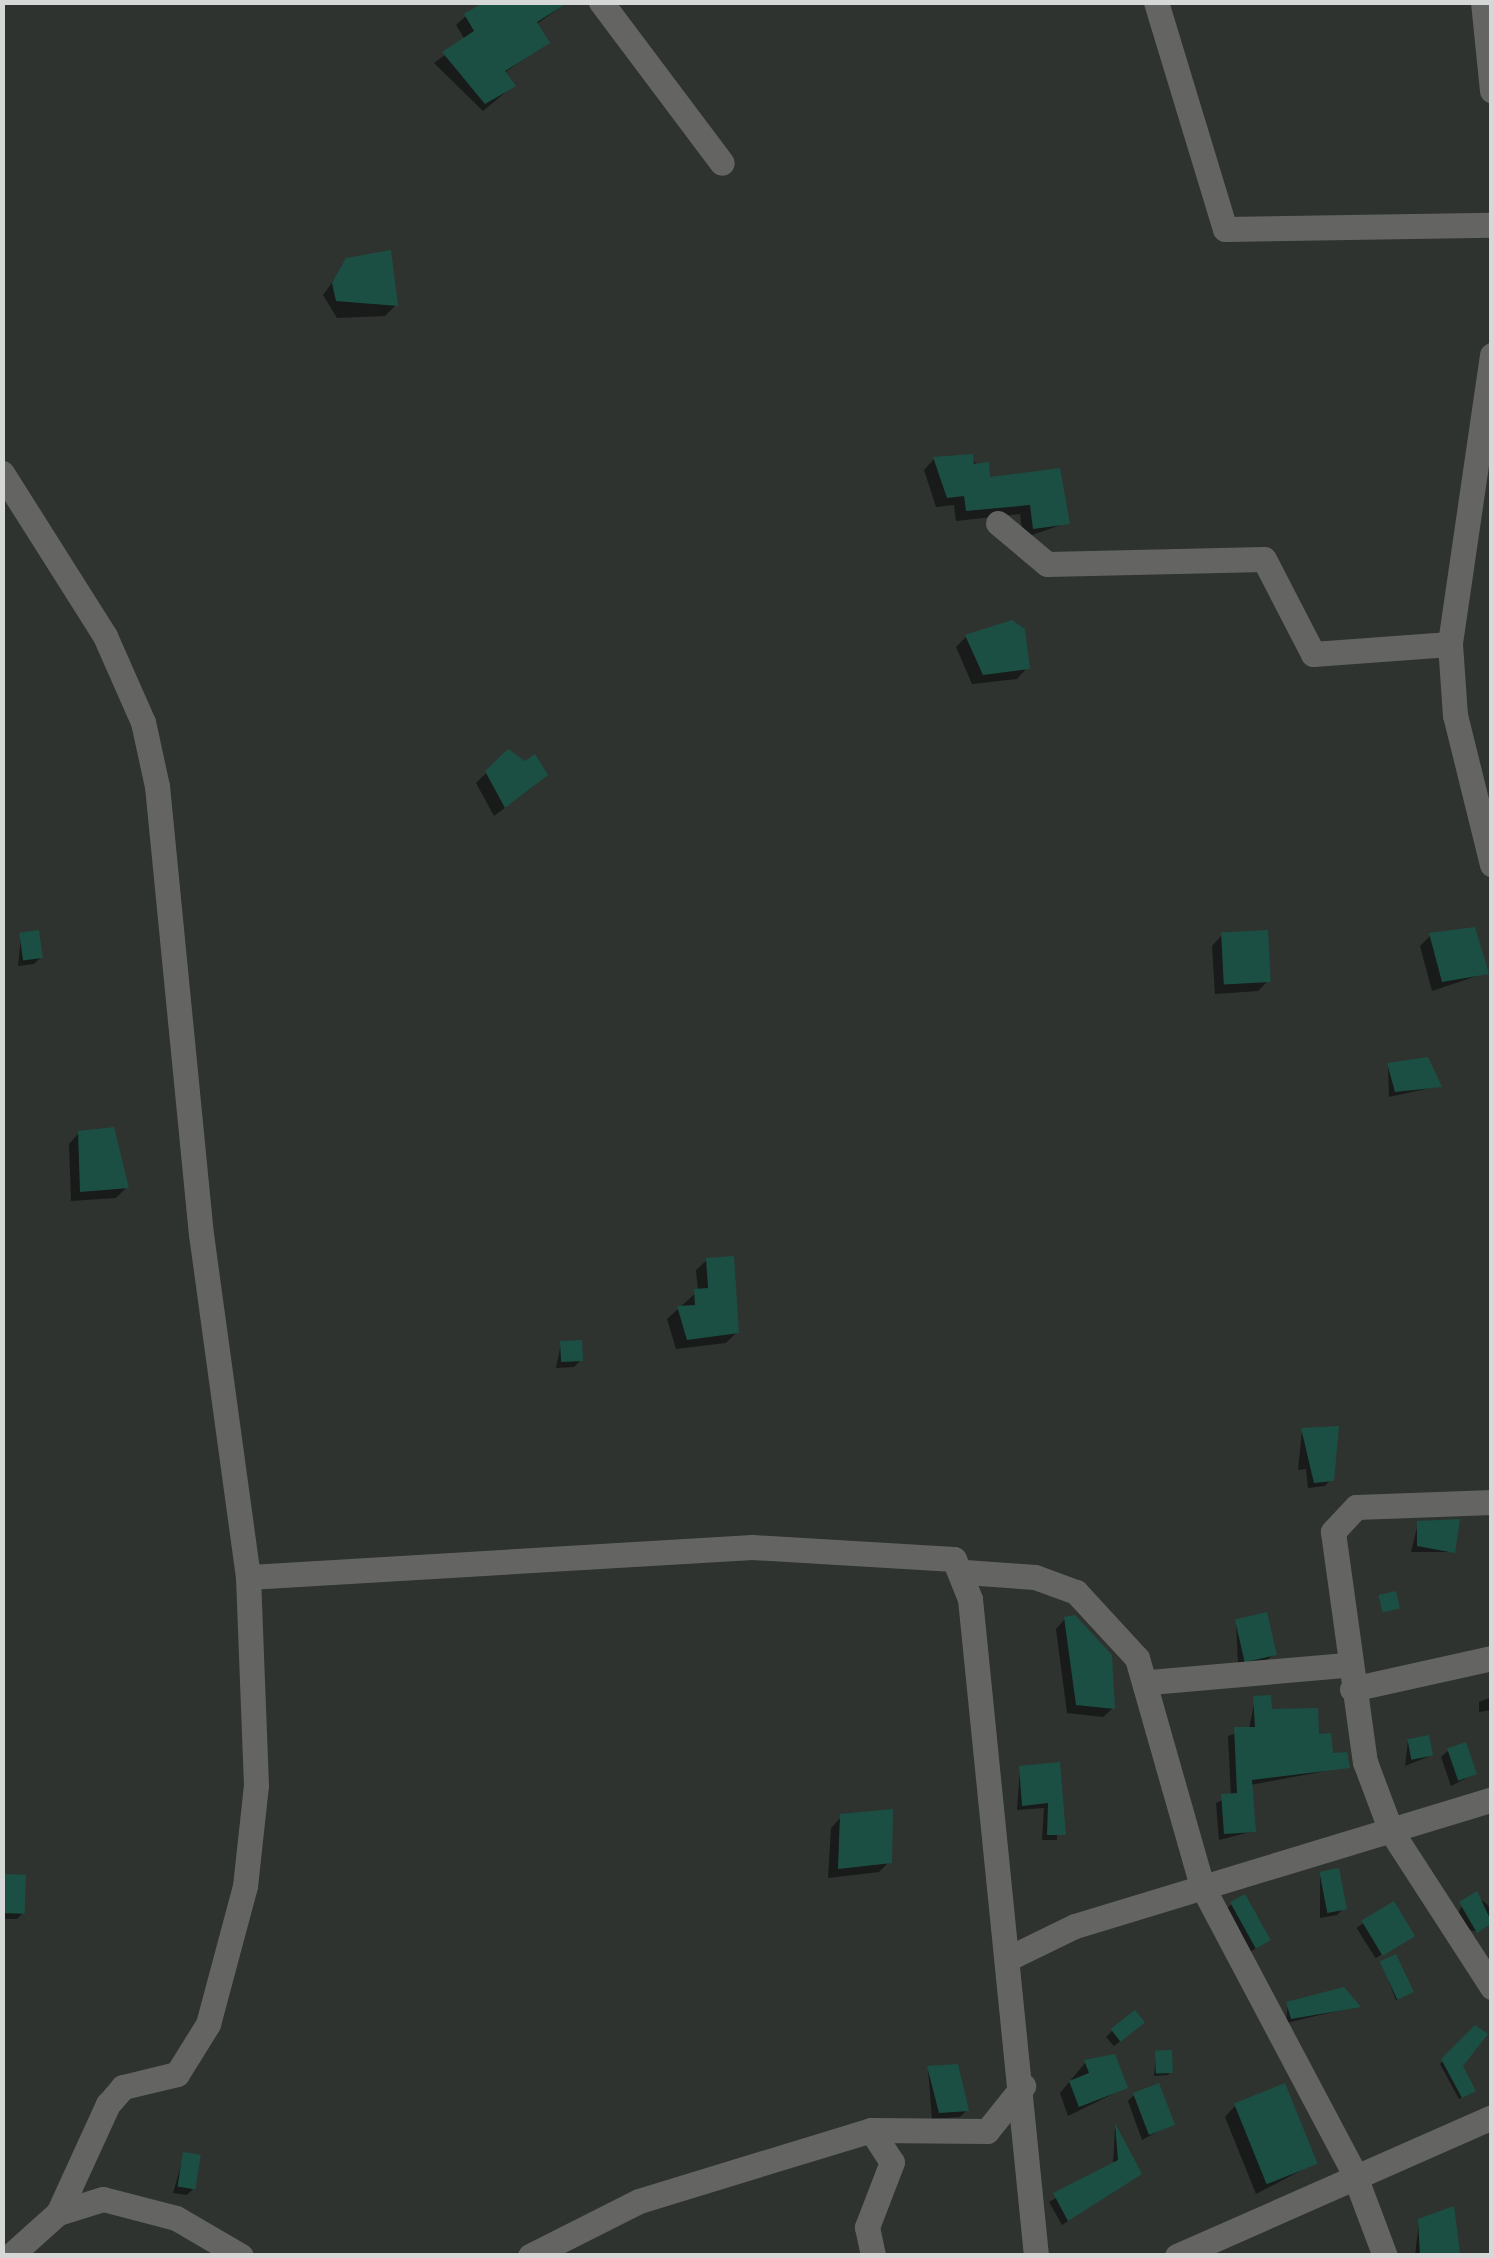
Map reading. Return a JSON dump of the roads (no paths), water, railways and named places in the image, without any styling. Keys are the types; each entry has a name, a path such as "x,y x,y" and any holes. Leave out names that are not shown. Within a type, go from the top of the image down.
{"street":[{"path":"601,2 722,163"},
{"path":"1156,2 1225,229 1492,226"},
{"path":"1483,2 1492,91"},
{"path":"1492,355 1450,644 1454,715 1492,864"},
{"path":"2,472 64,561 144,722 248,1577 256,1785 226,1973 190,2060 116,2096 58,2213"},
{"path":"998,523 1047,564 1264,559 1313,654 1450,644"},
{"path":"1492,1502 1392,1502 1343,1514 1333,1532 1349,1677 1390,1831 1492,1987"},
{"path":"248,1577 752,1547 932,1552 964,1572 1035,1577 1076,1592 1150,1682 1202,1886 1353,2172 1386,2256"},
{"path":"964,1572 1023,2086 1036,2256"},
{"path":"1150,1682 1349,1677 1492,1658"},
{"path":"1009,1958 1202,1886 1492,1799"},
{"path":"530,2256 639,2200 870,2130 986,2131 1023,2086"},
{"path":"1182,2254 1353,2172 1492,2116"},
{"path":"870,2130 892,2162 867,2227 872,2256"},
{"path":"10,2256 58,2213 83,2200 132,2204 241,2256"}]}
